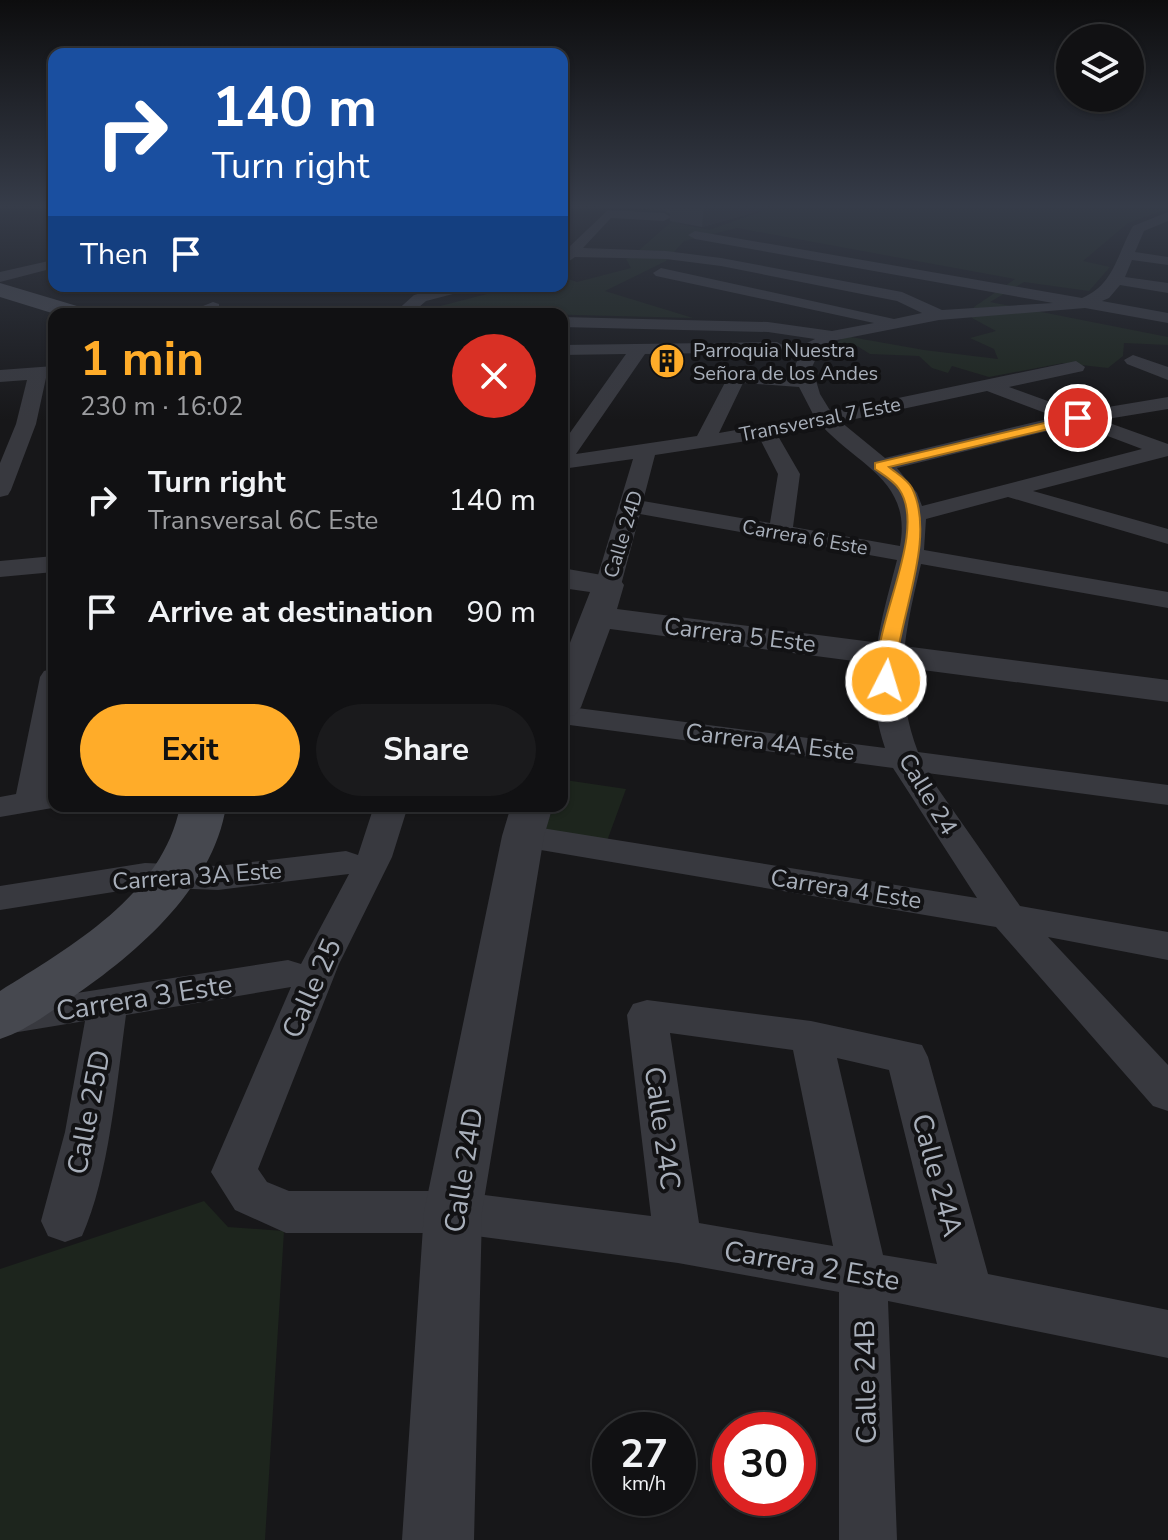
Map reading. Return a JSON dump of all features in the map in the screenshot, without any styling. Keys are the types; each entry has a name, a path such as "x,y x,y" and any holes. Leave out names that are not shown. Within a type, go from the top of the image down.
{"main road":[{"path":"2,287 62,308"},
{"path":"173,879 202,812"},
{"name":"Carrera 3 Este","path":"0,1019 112,944 173,879"}],"street":[{"path":"2,287 34,277"},
{"path":"680,277 900,323"},
{"path":"799,277 911,300 939,315"},
{"path":"878,292 902,277"},
{"path":"930,277 1168,318"},
{"path":"568,350 822,342 939,315 1086,304 1103,295 1118,277"},
{"path":"664,297 688,279"},
{"path":"1116,280 1168,288"},
{"path":"702,324 741,290"},
{"path":"408,308 434,292"},
{"path":"768,327 789,300"},
{"path":"568,322 768,327 822,342"},
{"path":"822,342 803,367 805,382 824,420 905,487 914,515 1165,451"},
{"path":"568,454 640,348"},
{"path":"1168,356 1133,360 1168,374"},
{"name":"Transversal 7 Este","path":"568,458 646,450 766,432 1076,367"},
{"path":"0,376 46,373 0,490"},
{"path":"705,440 737,377 805,382"},
{"path":"986,384 1165,451"},
{"path":"880,466 1078,418 1168,403"},
{"path":"766,432 789,474 780,533"},
{"name":"Calle 24D","path":"568,691 603,601 646,450"},
{"path":"1010,491 1165,529"},
{"name":"Carrera 6 Este","path":"632,506 1168,600"},
{"name":"Calle 24","path":"914,515 910,556 887,654 886,707 904,759 915,781 1009,918 1168,1094"},
{"path":"0,569 48,565"},
{"name":"Carrera 5 Este","path":"568,581 603,601 887,654 1168,691"},
{"path":"28,803 48,706"},
{"name":"Carrera 4A Este","path":"568,716 1168,795"},
{"name":"Calle 25","path":"389,812 375,857 320,964 234,1172 251,1196 286,1212 453,1212"},
{"name":"Calle 24D","path":"438,1540 453,1212 528,821"},
{"name":"Carrera 4 Este","path":"528,821 891,896 1168,946"},
{"name":"Carrera 3A Este","path":"0,898 145,875 173,879 218,878 346,863"},
{"name":"Carrera 3 Este","path":"0,1019 288,974"},
{"name":"Calle 25D","path":"65,1221 87,1132 108,1003"},
{"name":"Calle 24C","path":"678,1241 647,1015 811,1037"},
{"name":"Calle 24A","path":"811,1037 907,1057 969,1293"},
{"name":"Calle 24B","path":"811,1037 863,1274 868,1540"},
{"name":"Carrera 2 Este","path":"453,1212 678,1241 969,1293 1168,1334"}],"shaded area":[{"path":"597,277 634,277 605,291 693,318 568,315 568,308 433,308 495,292 568,292 568,279 577,282"},
{"path":"1003,277 1101,277 1089,291 1024,282 990,302 1168,337 1168,345 1124,343 1123,356 1108,368 1063,363 989,377 952,366 948,373 932,368 919,356 870,354 857,346 827,351 845,336 998,359 994,349 970,338 996,331 972,318 974,307 1015,279"},
{"path":"568,780 626,789 607,841 544,831 552,812 568,812"},
{"path":"204,1201 228,1227 284,1231 265,1540 0,1540 0,1269"}],"place":[{"name":"Parroquia Nuestra Señora de los Andes","path":"667,361"}],"route":[{"path":"886,681 887,654 910,556 914,515 905,487 880,466 1078,418"}]}
